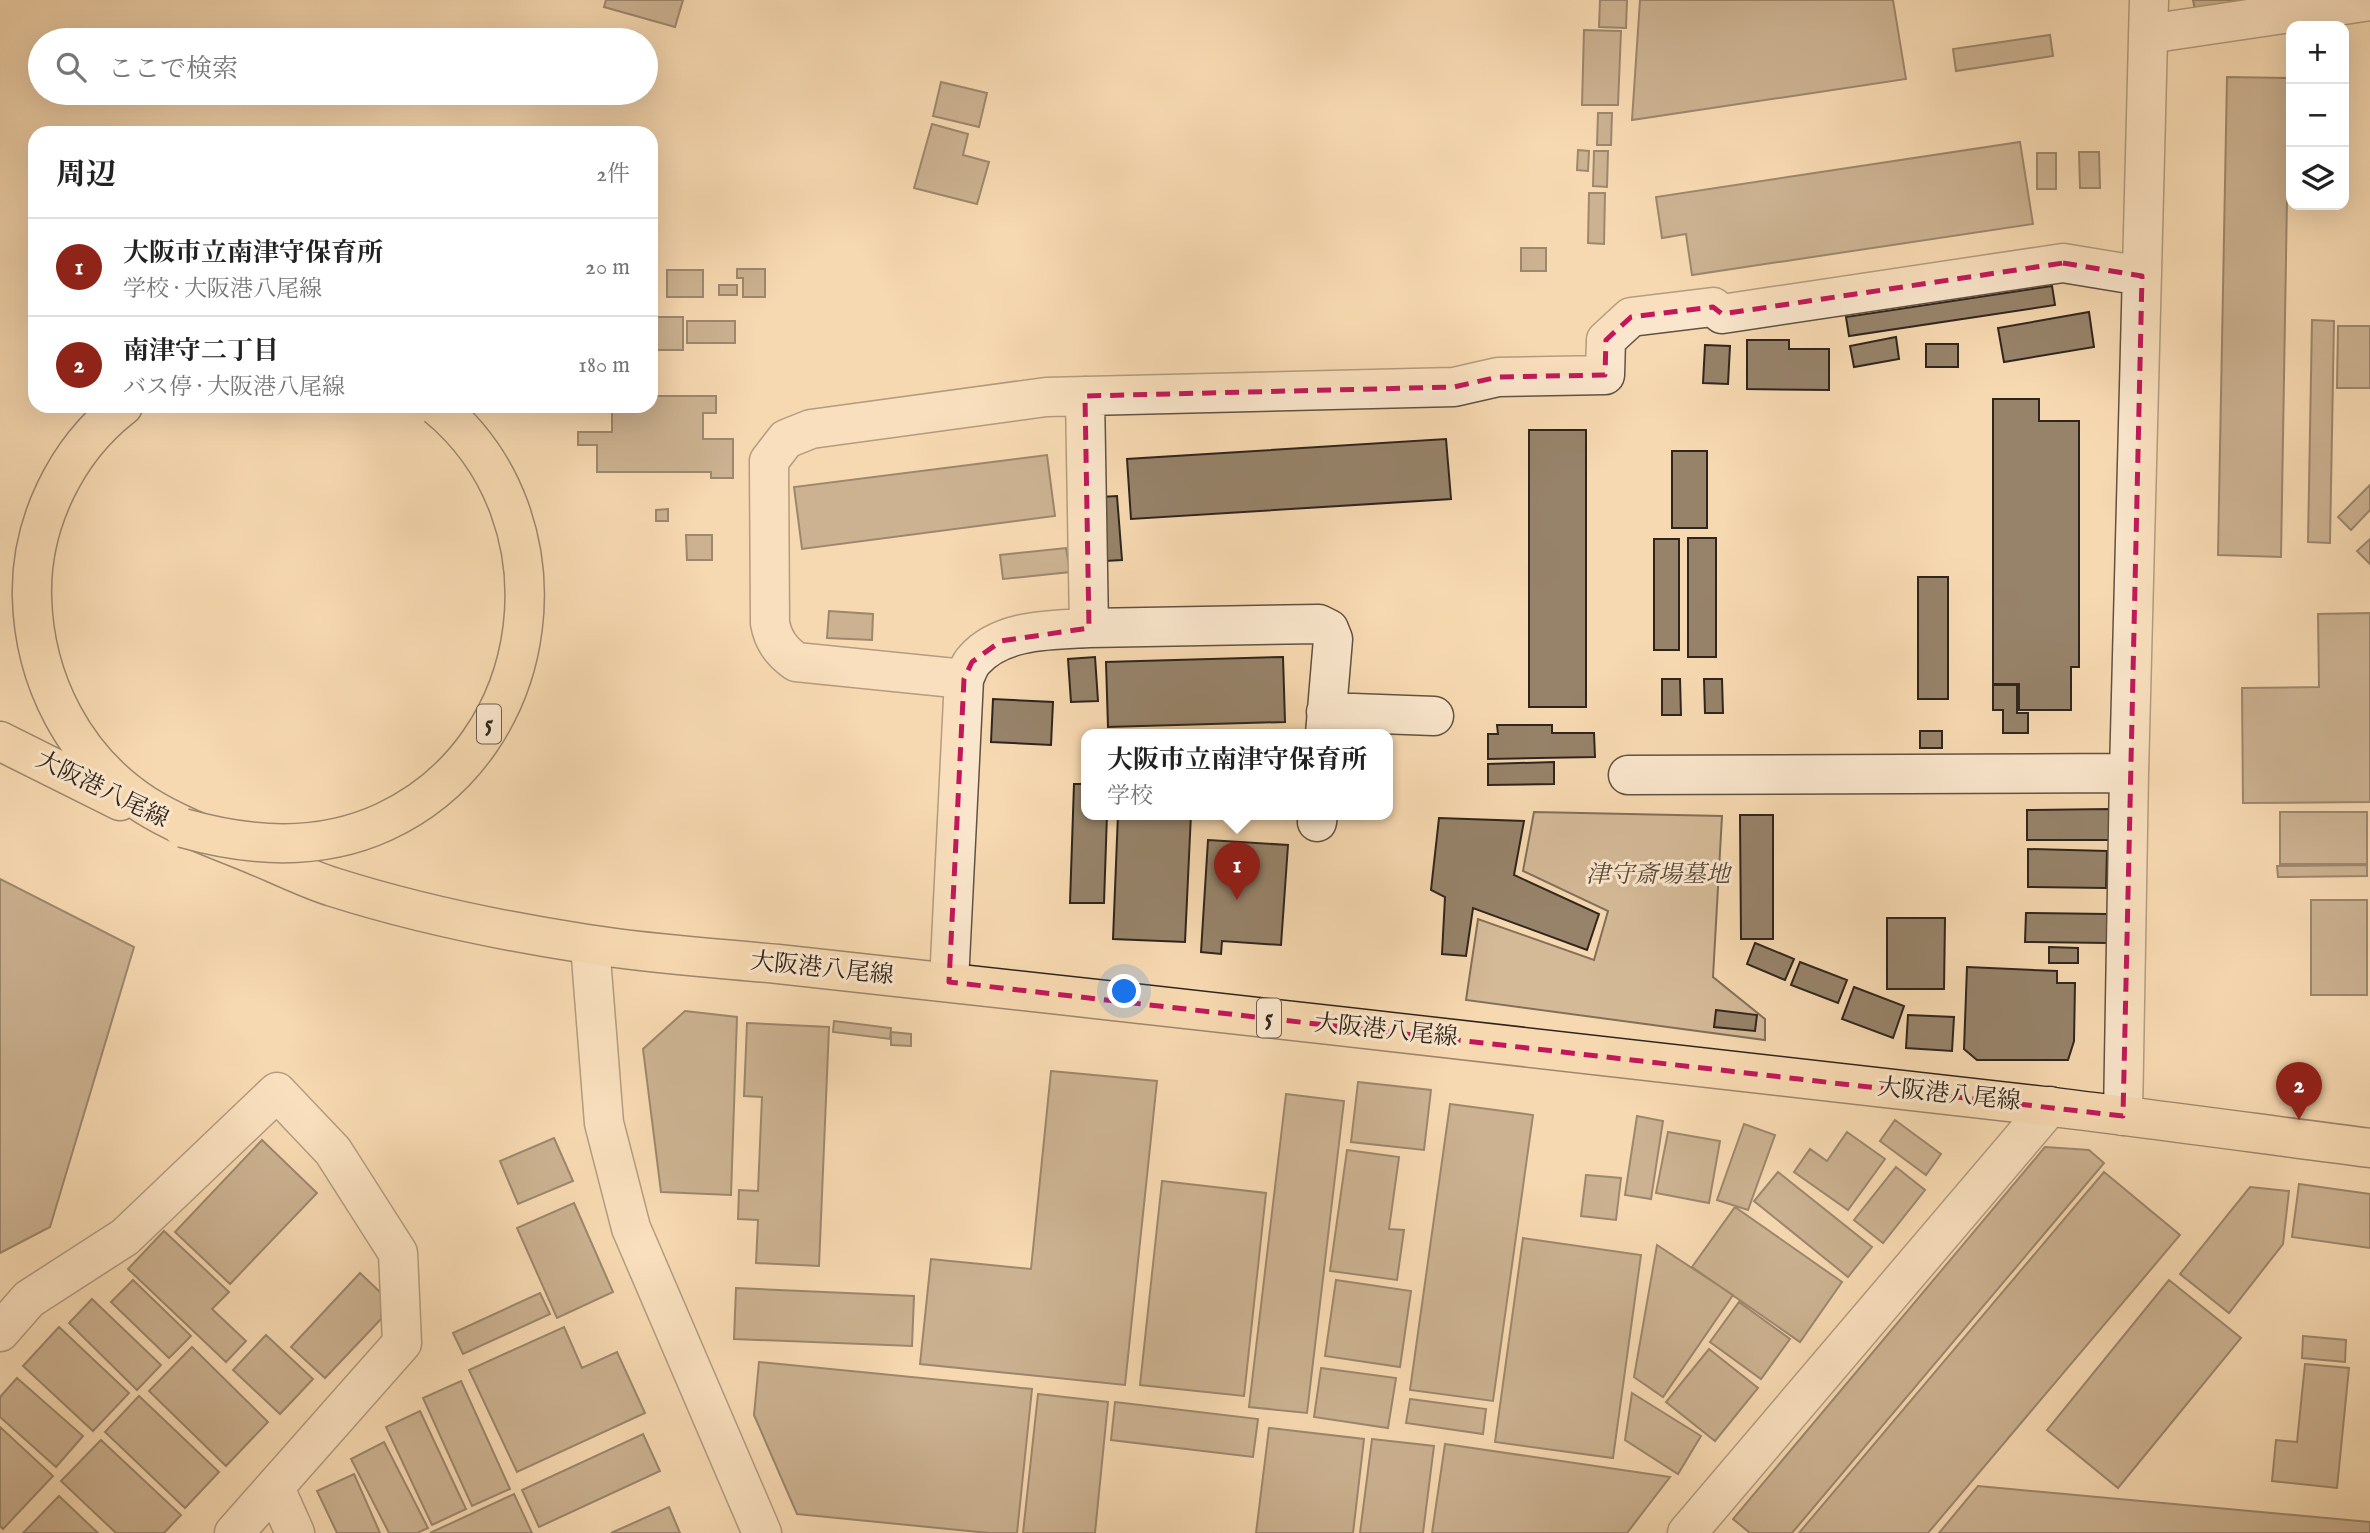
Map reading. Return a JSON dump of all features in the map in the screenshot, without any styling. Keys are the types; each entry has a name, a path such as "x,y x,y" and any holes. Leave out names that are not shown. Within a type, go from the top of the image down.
{"main road":[{"name":"大阪港八尾線","path":"108,413 65,467 46,504 34,544 29,580 30,620 35,653 46,689 71,731 100,770 121,790 148,809 183,827 209,834 246,841 271,842 297,841 344,833 412,802 469,751 496,708 512,670 521,633 523,589 514,529 488,470 441,413"},
{"name":"大阪港八尾線","path":"114,413 78,452 52,496 41,524 33,568 32,596 42,669 49,688 72,731 100,769 149,808 328,886 449,918 590,945 949,982 2050,1107 2370,1148"},
{"name":"大阪港八尾線","path":"0,741 143,813 183,828 245,842 297,843 345,836 385,822 438,788 464,759 498,710 514,672 525,612 522,552 512,513 484,458 461,429 443,413"}],"street":[{"path":"2123,1116 2129,773 2149,17 2370,2"},
{"path":"964,679 796,662 786,655 772,635 770,623 769,461 786,439 811,429 1046,397 1454,387 1498,377 1605,375 1606,340 1631,317 1713,307 1722,314 2063,263 2142,276"},
{"path":"1086,396 1088,628"},
{"path":"949,982 964,679 972,662 985,650 1022,635 1050,630 1319,624 1329,629 1333,639 1325,723 1434,716"},
{"path":"1628,775 2129,773"},
{"path":"590,945 604,1123 631,1228 762,1533"},
{"path":"0,1332 29,1299 125,1237 277,1092 333,1151 398,1253 402,1343 234,1533"},
{"path":"1687,1533 2050,1107"},
{"path":"275,1488 295,1533"}],"highlighted area":[{"path":"2063,263 2142,276 2123,1116 949,982 964,679 972,662 1001,641 1089,628 1085,396 1454,387 1498,377 1605,375 1606,340 1631,317 1713,307 1722,314"}],"green space":[{"name":"津守斎場墓地","path":"1534,812 1722,816 1713,977 1765,1019 1765,1040 1466,1000 1478,919 1594,960 1608,911 1523,871"}],"building":[{"path":"606,0 683,0 675,27 604,7"},
{"path":"1600,0 1627,0 1626,28 1599,27"},
{"path":"1640,0 1893,0 1906,79 1632,120"},
{"path":"2193,0 2265,0 2195,10"},
{"path":"1584,30 1621,31 1618,105 1582,105"},
{"path":"2050,35 2053,56 1956,71 1953,49"},
{"path":"2227,77 2286,78 2287,210 2281,557 2218,555"},
{"path":"941,82 987,93 979,127 933,116"},
{"path":"1598,113 1612,113 1611,145 1597,145"},
{"path":"932,124 968,134 963,155 989,162 977,204 914,188"},
{"path":"2020,142 2033,224 1692,275 1686,234 1662,238 1656,197"},
{"path":"1578,150 1589,151 1588,171 1577,170"},
{"path":"1594,151 1608,151 1607,187 1593,186"},
{"path":"2079,152 2099,152 2100,188 2080,188"},
{"path":"2037,153 2056,153 2056,189 2037,189"},
{"path":"1589,193 1605,193 1604,244 1588,243"},
{"path":"1521,248 1546,248 1546,271 1521,271"},
{"path":"737,269 765,269 765,297 743,297 743,278 737,278"},
{"path":"667,270 703,270 703,297 667,297"},
{"path":"719,285 737,285 737,295 719,295"},
{"path":"2052,286 2055,305 1849,336 1846,317"},
{"path":"2089,312 2094,347 2004,362 1998,328"},
{"path":"658,317 683,317 683,350 658,350"},
{"path":"2312,320 2334,321 2330,543 2308,542"},
{"path":"687,321 735,321 735,343 687,343"},
{"path":"2338,326 2370,326 2370,388 2337,388"},
{"path":"1896,337 1899,359 1854,367 1850,346"},
{"path":"1747,340 1789,340 1789,349 1829,349 1829,390 1747,389"},
{"path":"1926,344 1958,344 1958,367 1926,367"},
{"path":"1705,345 1730,346 1728,384 1703,383"},
{"path":"658,396 716,396 716,413 703,413 703,439 733,439 733,478 711,478 711,472 597,472 597,445 578,445 578,432 612,432 612,413 658,413"},
{"path":"1993,399 2039,399 2039,421 2079,421 2079,667 2071,667 2071,710 2019,710 2019,684 1993,684"},
{"path":"1529,430 1586,430 1586,707 1529,707"},
{"path":"1446,439 1451,499 1131,519 1127,459"},
{"path":"1672,451 1707,451 1707,528 1672,528"},
{"path":"1047,455 1055,516 802,549 794,487"},
{"path":"2370,485 2370,510 2351,530 2338,517"},
{"path":"1117,496 1122,560 1105,561 1100,497"},
{"path":"668,509 668,521 656,521 656,510"},
{"path":"686,535 712,535 712,560 687,560"},
{"path":"1688,538 1716,538 1716,657 1688,657"},
{"path":"1654,539 1679,539 1679,650 1654,650"},
{"path":"2370,539 2370,564 2357,551"},
{"path":"1066,548 1070,572 1003,579 1000,555"},
{"path":"1918,577 1948,577 1948,699 1918,699"},
{"path":"829,611 873,614 872,640 827,638"},
{"path":"2370,613 2370,802 2243,803 2242,688 2319,687 2318,614"},
{"path":"1095,657 1098,701 1071,702 1068,659"},
{"path":"1283,657 1285,722 1108,727 1106,662"},
{"path":"1662,679 1680,679 1681,715 1662,715"},
{"path":"1704,679 1722,679 1723,713 1705,713"},
{"path":"1993,685 2017,685 2017,713 2028,713 2028,733 2003,733 2003,710 1993,710"},
{"path":"993,699 1053,702 1051,745 991,742"},
{"path":"1497,725 1552,725 1552,733 1594,733 1595,757 1488,759 1488,734 1498,734"},
{"path":"1920,731 1942,731 1942,748 1920,748"},
{"path":"1554,762 1554,784 1488,785 1488,764"},
{"path":"1074,784 1081,784 1081,820 1107,820 1104,903 1070,903"},
{"path":"2110,809 2110,840 2027,840 2027,810"},
{"path":"2280,812 2367,812 2367,864 2280,864"},
{"path":"1740,815 1773,815 1773,939 1741,939"},
{"path":"1439,818 1524,821 1514,875 1599,914 1587,950 1473,908 1466,956 1442,954 1445,897 1431,890"},
{"path":"1118,820 1191,820 1185,942 1113,939"},
{"path":"1208,840 1288,845 1281,945 1222,941 1221,954 1201,952"},
{"path":"2028,849 2107,851 2106,888 2028,887"},
{"path":"2367,865 2367,876 2278,877 2277,866"},
{"path":"0,879 134,947 50,1227 0,1253"},
{"path":"2311,900 2367,900 2367,995 2311,995"},
{"path":"2026,913 2107,914 2107,943 2025,942"},
{"path":"1887,918 1945,918 1944,989 1887,989"},
{"path":"1755,943 1794,959 1785,980 1747,964"},
{"path":"2049,947 2078,948 2078,963 2049,963"},
{"path":"1800,962 1847,980 1838,1003 1791,985"},
{"path":"1967,967 2057,971 2057,983 2075,983 2074,1041 2068,1060 1977,1060 1964,1049"},
{"path":"1854,987 1904,1006 1893,1038 1842,1019"},
{"path":"1716,1010 1757,1015 1755,1031 1714,1027"},
{"path":"685,1011 737,1017 731,1195 661,1192 643,1049"},
{"path":"1908,1015 1954,1017 1952,1051 1906,1048"},
{"path":"834,1021 891,1028 890,1039 833,1032"},
{"path":"747,1023 829,1027 819,1266 756,1263 758,1220 738,1219 739,1190 758,1191 762,1097 744,1096"},
{"path":"891,1032 911,1034 911,1046 891,1045"},
{"path":"1051,1071 1157,1081 1125,1385 920,1364 931,1259 1031,1269"},
{"path":"1358,1082 1431,1090 1424,1150 1351,1142"},
{"path":"1286,1094 1344,1101 1307,1413 1249,1407"},
{"path":"1450,1104 1533,1115 1493,1401 1410,1390"},
{"path":"1637,1116 1663,1121 1651,1199 1625,1195"},
{"path":"1895,1120 1941,1154 1926,1175 1880,1141"},
{"path":"1744,1124 1775,1135 1748,1210 1717,1200"},
{"path":"1668,1132 1720,1141 1709,1203 1656,1193"},
{"path":"1847,1132 1885,1159 1848,1210 1794,1172 1810,1149 1827,1161"},
{"path":"554,1138 573,1181 518,1204 500,1161"},
{"path":"262,1140 317,1193 230,1284 175,1232"},
{"path":"2045,1147 2089,1150 2104,1163 1792,1533 1750,1533 1733,1519"},
{"path":"1347,1150 1399,1157 1389,1229 1404,1230 1397,1280 1330,1271"},
{"path":"1896,1167 1925,1190 1883,1243 1854,1220"},
{"path":"1778,1172 1872,1247 1848,1277 1754,1201"},
{"path":"2104,1172 2180,1235 1928,1533 1799,1533"},
{"path":"1586,1175 1621,1178 1616,1220 1581,1216"},
{"path":"1162,1181 1266,1193 1244,1396 1140,1385"},
{"path":"2299,1184 2370,1194 2370,1248 2292,1237"},
{"path":"2250,1187 2289,1191 2283,1244 2229,1313 2180,1274"},
{"path":"574,1203 613,1292 557,1318 517,1228"},
{"path":"1735,1207 1842,1282 1800,1342 1692,1267"},
{"path":"164,1231 229,1292 212,1309 246,1341 226,1362 128,1269"},
{"path":"1523,1238 1641,1255 1613,1458 1495,1442"},
{"path":"1657,1245 1733,1295 1663,1397 1634,1377"},
{"path":"360,1273 381,1293 381,1319 325,1378 291,1347"},
{"path":"133,1280 191,1336 169,1358 111,1302"},
{"path":"1336,1280 1411,1291 1400,1367 1325,1356"},
{"path":"2169,1280 2241,1338 2118,1488 2047,1430"},
{"path":"736,1288 914,1296 912,1346 734,1339"},
{"path":"540,1293 550,1314 463,1354 453,1333"},
{"path":"92,1299 161,1365 137,1390 69,1323"},
{"path":"1739,1302 1790,1339 1761,1379 1710,1342"},
{"path":"59,1327 129,1393 93,1431 23,1366"},
{"path":"564,1327 582,1368 617,1352 645,1413 517,1472 469,1370"},
{"path":"266,1335 313,1379 280,1414 233,1370"},
{"path":"2303,1336 2346,1340 2345,1362 2302,1358"},
{"path":"192,1347 268,1422 226,1466 149,1391"},
{"path":"1709,1349 1758,1388 1715,1441 1666,1402"},
{"path":"759,1362 1032,1389 1017,1533 989,1533 797,1514 754,1415"},
{"path":"2305,1364 2349,1368 2337,1488 2272,1481 2276,1440 2297,1442"},
{"path":"1321,1368 1396,1378 1388,1428 1314,1417"},
{"path":"17,1378 83,1436 56,1467 0,1417 0,1397"},
{"path":"461,1381 510,1489 472,1506 423,1398"},
{"path":"1632,1393 1701,1436 1678,1474 1625,1440"},
{"path":"1038,1394 1108,1402 1095,1533 1023,1533"},
{"path":"139,1396 219,1472 185,1508 105,1432"},
{"path":"1410,1399 1486,1409 1483,1434 1406,1423"},
{"path":"1115,1402 1258,1419 1253,1457 1111,1440"},
{"path":"420,1411 466,1509 432,1525 386,1427"},
{"path":"0,1427 53,1476 3,1529 0,1526"},
{"path":"1269,1428 1364,1439 1353,1533 1256,1533"},
{"path":"643,1434 660,1471 539,1527 522,1490"},
{"path":"1372,1439 1434,1446 1423,1533 1360,1533"},
{"path":"101,1440 181,1515 164,1533 116,1533 61,1481"},
{"path":"384,1442 428,1528 417,1533 389,1533 351,1459"},
{"path":"1445,1444 1670,1477 1627,1533 1432,1533"},
{"path":"354,1474 380,1533 337,1533 317,1491"},
{"path":"1978,1486 2370,1522 2370,1533 1939,1533"},
{"path":"514,1494 532,1533 430,1533"},
{"path":"59,1496 98,1533 23,1533"},
{"path":"669,1507 680,1533 611,1533"}],"place":[{"name":"大阪市立南津守保育所","path":"1237,900"},
{"name":"南津守二丁目","path":"2299,1120"}]}
